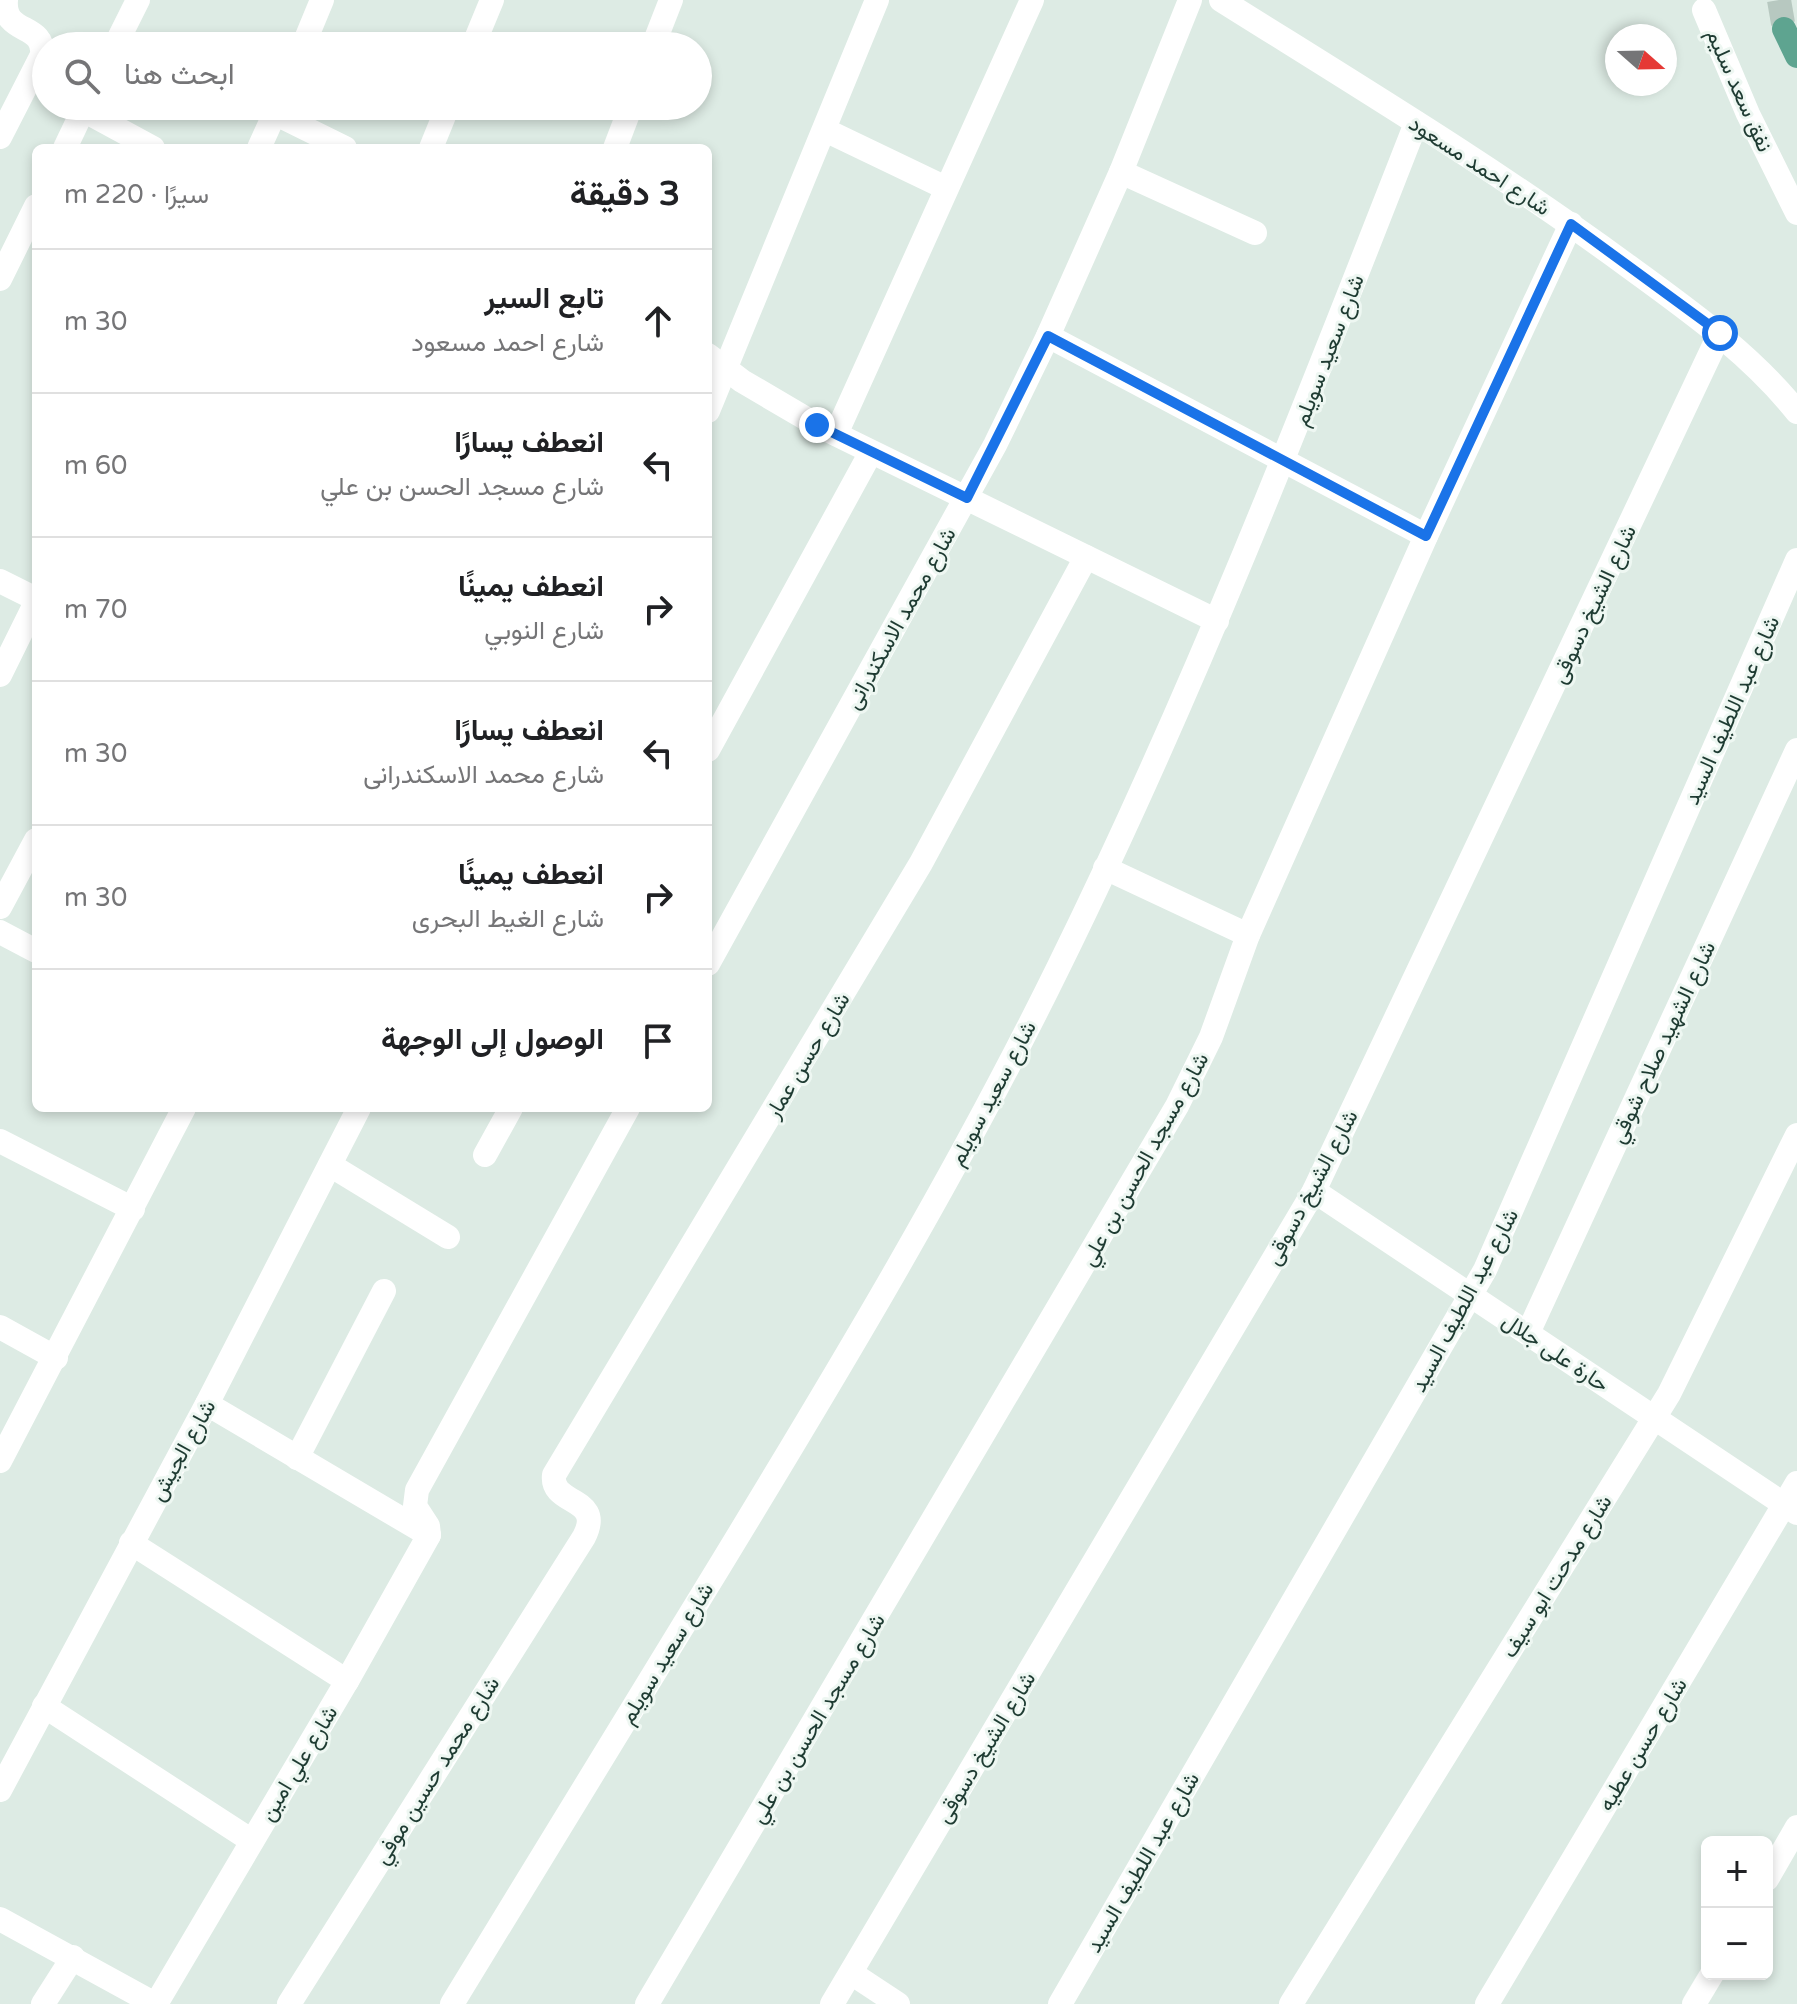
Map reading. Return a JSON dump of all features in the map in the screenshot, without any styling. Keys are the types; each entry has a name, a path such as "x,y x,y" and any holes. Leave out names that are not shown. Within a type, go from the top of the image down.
{"main road":[{"path":"1784,29 1797,56"}],"street":[{"path":"6,0 10,21 32,32"},
{"path":"128,32 138,0"},
{"path":"309,32 322,0"},
{"path":"479,32 492,0"},
{"path":"658,32 671,0"},
{"path":"712,389 717,362 825,130 877,0"},
{"path":"836,434 1032,0"},
{"name":"شارع محمد الاسكندرانى","path":"712,957 967,498 1048,336 1121,172 1190,0"},
{"name":"شارع احمد مسعود","path":"1221,0 1571,224 1720,333 1784,395 1797,412"},
{"name":"نفق سعد سليم","path":"1704,10 1748,114 1797,213"},
{"path":"0,137 32,75"},
{"path":"67,144 78,120"},
{"path":"105,120 146,144"},
{"path":"260,144 267,120"},
{"path":"293,120 338,144"},
{"path":"433,144 442,120"},
{"path":"617,144 626,120"},
{"name":"شارع سعيد سويلم","path":"452,2004 865,1325 1059,967 1217,621 1284,461 1416,123"},
{"path":"825,130 946,188"},
{"path":"1121,172 1255,233"},
{"path":"0,279 32,214"},
{"name":"شارع مسجد الحسن بن علي","path":"647,2004 1160,1140 1211,1037 1248,935 1426,536 1571,224"},
{"name":"شارع الشيخ دسوقى","path":"832,2004 1314,1191 1720,333"},
{"path":"1048,336 1426,536"},
{"path":"717,362 836,434 1217,621"},
{"path":"712,743 871,452"},
{"name":"شارع حسن عمار","path":"584,1537 589,1527 585,1507 557,1490 554,1475 921,863 1086,557"},
{"name":"شارع عبد اللطيف السيد","path":"1060,2004 1472,1296 1512,1212 1797,560"},
{"path":"0,581 32,598"},
{"path":"0,675 32,608"},
{"name":"شارع الشهيد صلاح شوقي","path":"1528,1333 1797,750"},
{"path":"0,907 32,847"},
{"path":"1105,868 1248,935"},
{"path":"0,932 32,949"},
{"path":"0,1461 182,1112"},
{"name":"شارع الجيش","path":"0,1790 207,1404 357,1112"},
{"path":"485,1155 509,1112"},
{"path":"426,1527 415,1506 417,1490 626,1112"},
{"name":"شارع مدحت ابو سيف","path":"1291,2004 1655,1418 1682,1370 1797,1135"},
{"path":"0,1141 133,1209"},
{"path":"330,1165 448,1237"},
{"name":"حارة على جلال","path":"1314,1191 1792,1509"},
{"path":"297,1458 384,1291"},
{"path":"0,1327 56,1358"},
{"path":"207,1404 297,1458 426,1527"},
{"name":"شارع حسن عطيه","path":"1487,2004 1792,1509 1797,1483"},
{"name":"شارع علي امين","path":"156,2004 347,1681 426,1527"},
{"name":"شارع محمد حسين موفي","path":"289,2004 584,1537"},
{"path":"131,1543 347,1681"},
{"path":"44,1706 252,1841"},
{"path":"1773,1869 1797,1827"},
{"path":"0,1919 73,1957 129,1998 156,2004"},
{"path":"43,2004 73,1957"},
{"path":"851,1973 898,2004"},
{"path":"1694,2004 1708,1980"}],"tunnel":[{"path":"1779,0 1784,29"}],"route":[{"path":"817,425 967,498 1048,336 1426,536 1571,224 1720,333"}]}
